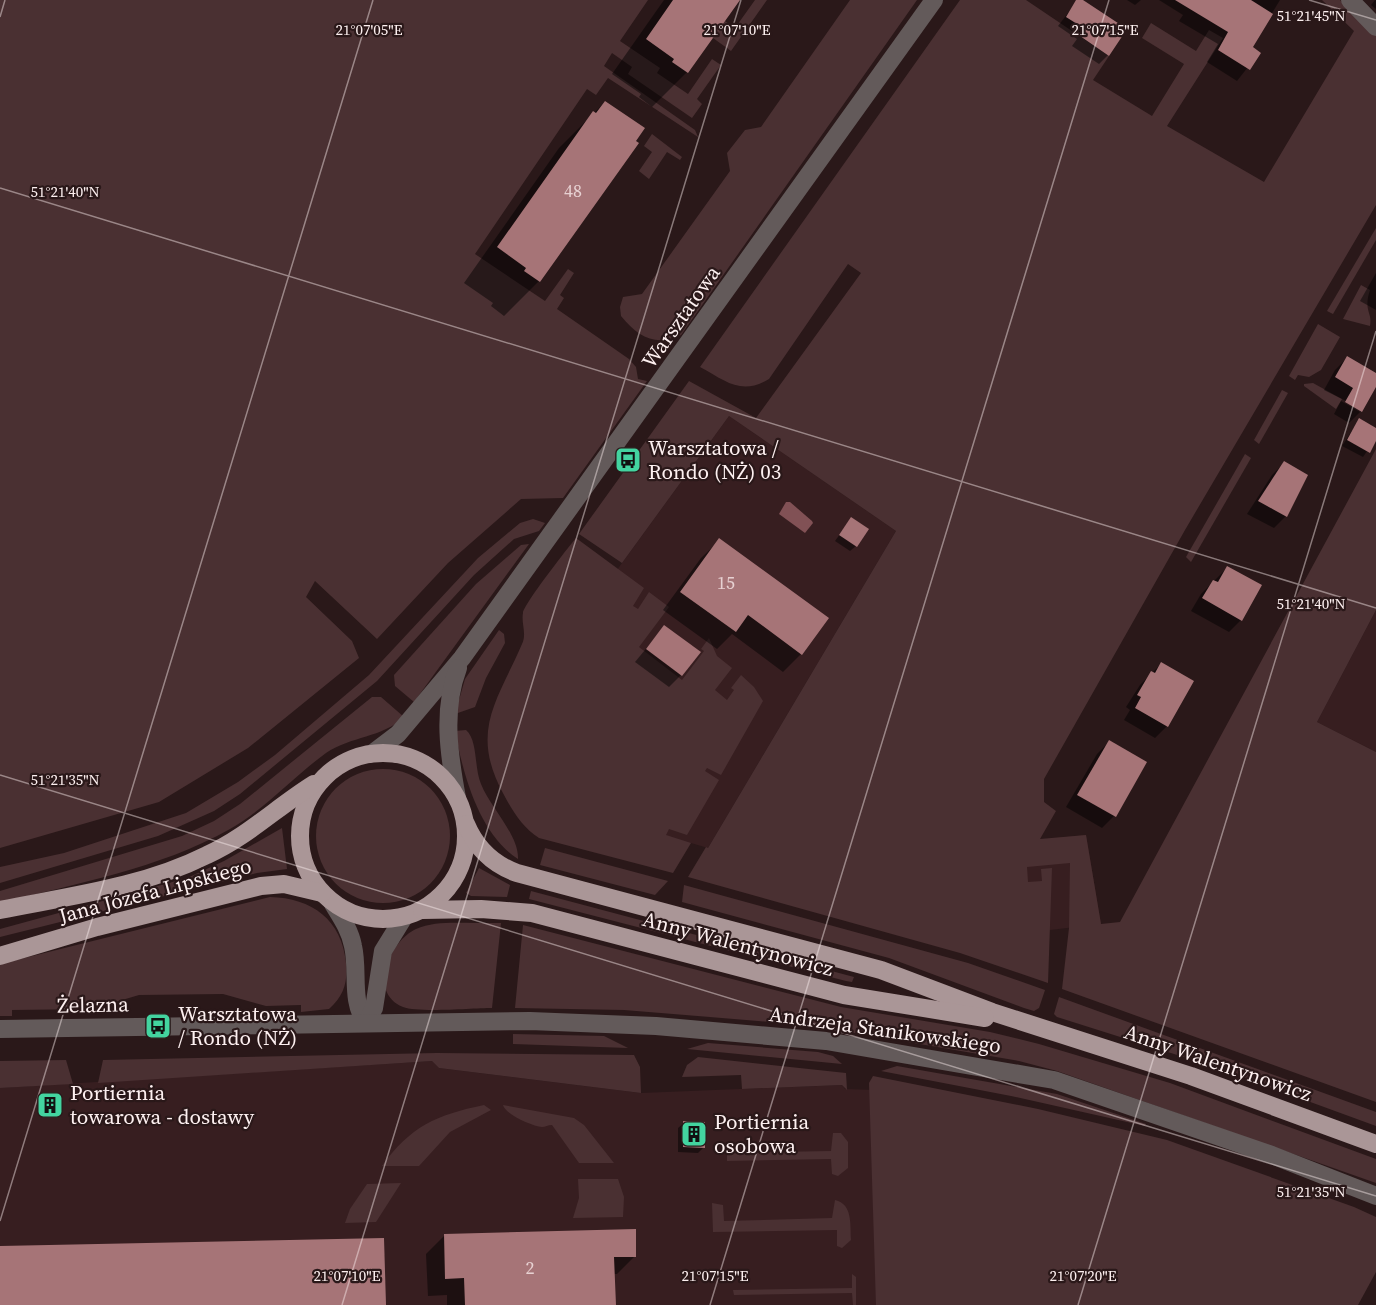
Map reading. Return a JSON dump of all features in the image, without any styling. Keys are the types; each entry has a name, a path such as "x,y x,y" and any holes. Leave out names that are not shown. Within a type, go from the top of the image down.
{"main road":[{"path":"373,753 406,756 427,765 444,780 457,798 466,824 464,858 455,879 441,897 422,910 404,917 367,918 327,898 306,870 299,843 299,829 306,802 322,779 349,760 373,753"},
{"name":"Jana Józefa Lipskiego","path":"0,910 132,883 188,864 235,841 322,779"},
{"name":"Anny Walentynowicz","path":"466,824 483,852 500,866 517,873 853,962 1043,1030 1191,1076 1376,1144"},
{"name":"Jana Józefa Lipskiego","path":"0,956 97,927 261,886 294,885 327,898"},
{"name":"Anny Walentynowicz","path":"422,910 481,909 532,913 844,995 1043,1030"}],"street":[{"name":"Warsztatowa","path":"373,753 398,734 462,658 934,0"},
{"path":"1350,0 1376,27"},
{"name":"Warsztatowa","path":"457,798 448,722 453,686 462,658"},
{"path":"327,898 354,946 356,997 361,1016 366,1023 374,1008 381,957 387,941 404,917"},
{"name":"Andrzeja Stanikowskiego","path":"366,1023 530,1020 667,1027 826,1041 995,1068 1054,1080 1089,1091 1294,1163 1376,1196"},
{"name":"Żelazna","path":"0,1029 366,1023"}],"shaded area":[{"path":"0,0 648,0 620,41 660,68 657,73 688,94 712,59 721,65 697,99 702,104 692,118 628,74 632,67 612,53 604,66 695,130 698,137 608,78 596,95 587,89 475,254 545,301 568,269 574,273 560,295 564,298 557,309 629,359 636,367 638,379 647,381 563,498 521,499 448,563 377,639 315,581 306,597 352,641 359,658 248,748 159,802 0,848"},
{"path":"755,0 767,0 731,51 713,38 725,21 735,28"},
{"path":"850,0 917,0 681,335 656,340 634,330 621,316 620,307 623,297 642,294 730,171 727,153 745,130 761,127"},
{"path":"960,0 1026,0 1109,56 1093,80 1152,116 1184,64 1142,38 1151,23 1196,51 1209,30 1223,38 1167,126 1264,182 1354,31 1322,0 1340,0 1376,36 1376,205 1185,530 1044,779 1044,802 1056,811 1040,839 1086,835 1101,924 1120,922 1376,449 1376,610 1317,722 1376,752 1376,1102 1062,989 1069,928 1070,863 1027,867 1028,882 1042,881 1041,869 1052,868 1048,983 960,953 688,877 706,847 708,848 896,531 729,416 622,563 579,534 689,381 756,418 861,273 848,264 769,379 750,386 734,385 700,367"},
{"path":"652,134 682,157 680,160 667,152 649,179 639,171 652,152 644,146"},
{"path":"1376,228 1376,240 1333,314 1327,311"},
{"path":"1361,285 1370,290 1367,303 1370,326 1343,319"},
{"path":"1318,324 1340,337 1321,370 1309,377 1298,375 1295,380 1289,376"},
{"path":"1313,383 1342,399 1336,409 1304,386 1304,384"},
{"path":"1282,390 1288,393 1259,444 1254,440"},
{"path":"729,416 896,531 708,848 691,843 639,859 534,684"},
{"path":"1245,454 1251,458 1191,562 1186,557"},
{"path":"786,502 790,502 812,521 813,523 805,533 779,514"},
{"path":"533,519 545,523 539,531 514,539 474,575 377,681 240,794 214,811 158,836 0,883 0,867 64,853 186,813 238,782 275,755 369,675 478,558 520,523"},
{"path":"576,538 644,588 633,606 638,609 649,592 669,607 639,647 682,680 704,651 701,649 709,638 717,656 732,668 715,690 727,700 734,690 731,688 741,675 754,687 763,701 721,775 707,768 705,771 719,780 687,835 669,829 666,835 691,843 673,873 539,838 523,824 515,813 494,773 489,753 490,717 523,640 523,613 538,588"},
{"path":"529,544 414,702 395,686 394,675 476,584 521,545"},
{"path":"1376,610 1376,752 1317,722"},
{"path":"499,630 504,634 505,643 486,678 475,707 455,714 465,679"},
{"path":"372,697 381,697 404,717 386,729 336,747 326,753 255,812 230,829 175,855 146,865 0,903 0,891 182,836 214,821 240,804"},
{"path":"466,730 474,747 481,784 514,840 518,859 504,848 493,834 475,802 468,784 455,731"},
{"path":"383,769 409,774 430,789 445,810 450,836 445,862 430,883 409,898 383,903 357,898 336,883 321,862 316,836 321,810 336,789 357,774"},
{"path":"282,828 287,869 257,873 0,937 0,929 187,878 224,861"},
{"path":"1086,835 1101,924 1008,935 1017,842"},
{"path":"545,848 668,881 655,895 540,865"},
{"path":"479,868 510,885 507,897 471,896 466,893"},
{"path":"684,885 968,963 1045,990 1039,1008 1034,1011 889,958 682,902"},
{"path":"531,891 854,977 852,982 846,981 529,899"},
{"path":"270,897 285,898 311,907 331,923 338,935 346,963 346,976 344,988 329,1009 301,1012 301,1005 266,1006 223,994 139,995 92,1009 12,1010 12,1016 0,1016 0,964"},
{"path":"501,923 492,1008 421,1010 403,1007 392,1000 386,990 384,979 386,967 391,955 406,935 430,925"},
{"path":"523,925 841,1007 990,1032 1039,1044 1170,1083 1376,1159 1376,1183 1057,1071 1019,1061 808,1025 624,1010 515,1008"},
{"path":"1059,997 1376,1112 1376,1126 1212,1066 1057,1017 1054,1014"},
{"path":"513,1034 604,1036 628,1048 513,1044"},
{"path":"708,1043 818,1052 833,1056 842,1064 687,1049"},
{"path":"437,1053 634,1055 640,1067 641,1093 439,1068 432,1061 98,1083 103,1060"},
{"path":"698,1057 846,1073 847,1090 842,1085 742,1089 741,1075 682,1077 687,1065"},
{"path":"66,1060 73,1084 0,1088 0,1061"},
{"path":"432,1061 439,1068 641,1093 842,1085 845,1089 875,1090 880,1305 0,1305 0,1088"},
{"path":"897,1066 1057,1094 1146,1124 1145,1126 1011,1096 881,1071"},
{"path":"873,1076 1038,1109 1167,1140 1354,1207 1376,1217 1376,1272 1358,1305 876,1305 869,1083"},
{"path":"484,1105 491,1110 450,1132 419,1166 382,1166 403,1141 426,1124 452,1113"},
{"path":"503,1105 574,1118 584,1125 614,1163 579,1163 552,1125 542,1127 526,1122 514,1116"},
{"path":"833,1133 841,1133 848,1142 848,1168 838,1176 832,1174 831,1159 727,1161 727,1153 831,1151"},
{"path":"578,1179 618,1179 624,1197 623,1217 573,1218 579,1198"},
{"path":"401,1183 376,1222 345,1223 350,1209 367,1184"},
{"path":"835,1200 841,1202 848,1210 850,1222 851,1240 842,1248 837,1246 837,1230 713,1232 712,1203 723,1205 724,1221 832,1218"},
{"path":"852,1274 856,1277 856,1305 853,1305 852,1293 734,1295 733,1290 852,1288"}],"building":[{"path":"673,0 740,0 688,73 672,62 674,59 646,39"},
{"path":"1076,0 1083,0 1127,29 1109,56 1080,36 1085,29 1066,17"},
{"path":"1175,0 1251,0 1273,14 1253,47 1261,53 1250,70 1218,50 1228,32"},
{"path":"605,101 645,128 636,141 639,143 540,282 524,271 526,268 497,247 593,111 596,113"},
{"path":"1347,356 1376,373 1376,387 1362,412 1345,402 1353,388 1335,377"},
{"path":"1359,418 1376,428 1376,441 1370,453 1347,440"},
{"path":"1284,461 1308,475 1287,517 1258,501"},
{"path":"851,517 869,529 857,547 839,535"},
{"path":"719,538 829,618 802,655 748,615 736,632 680,592"},
{"path":"1227,566 1262,585 1242,621 1202,598 1213,580 1218,582"},
{"path":"664,625 701,652 682,676 646,649"},
{"path":"1161,662 1194,681 1168,727 1135,708 1141,697 1137,695 1151,671 1155,673"},
{"path":"1109,740 1147,762 1116,817 1077,795"},
{"name":"Portiernia osobowa","path":"683,1121 705,1122 705,1148 683,1147"},
{"path":"636,1229 636,1257 614,1257 616,1305 465,1305 464,1278 445,1279 444,1234"},
{"path":"384,1238 386,1305 0,1305 0,1246"}],"place":[{"name":"Warsztatowa / Rondo (NŻ) 03","path":"628,460"},
{"name":"Warsztatowa / Rondo (NŻ)","path":"158,1026"},
{"name":"Portiernia towarowa - dostawy","path":"50,1105"},
{"name":"Portiernia osobowa","path":"694,1134"}]}
